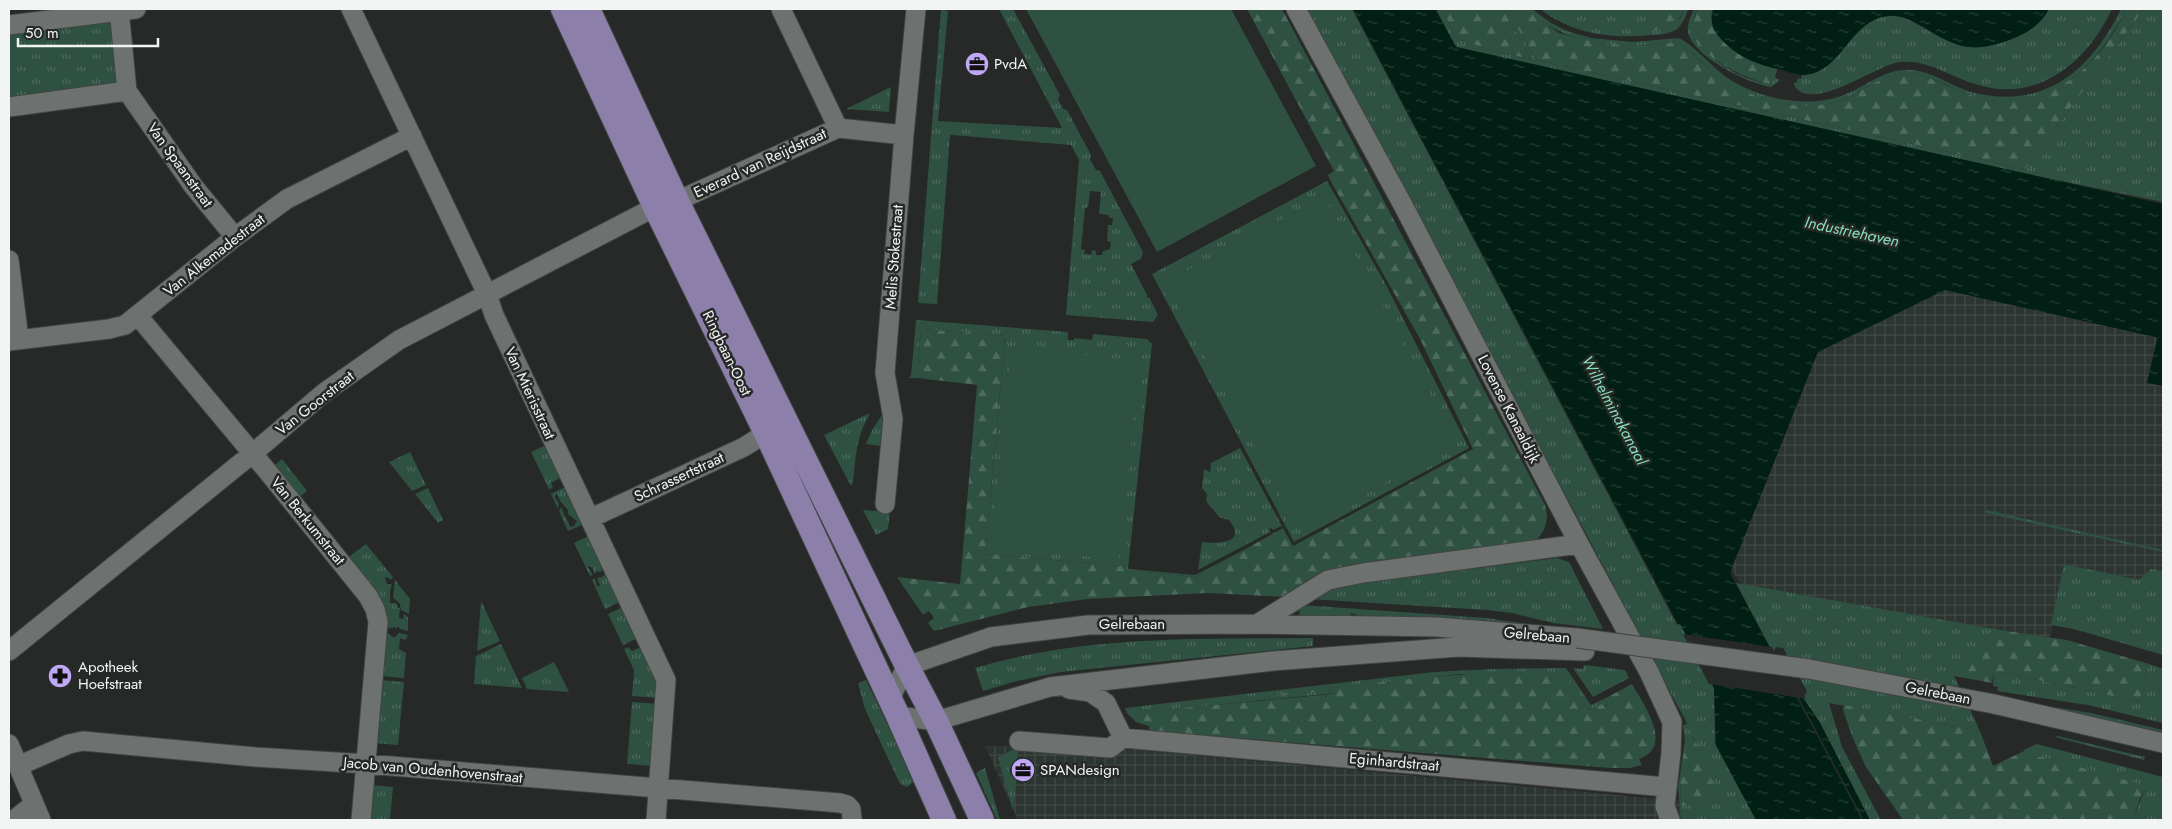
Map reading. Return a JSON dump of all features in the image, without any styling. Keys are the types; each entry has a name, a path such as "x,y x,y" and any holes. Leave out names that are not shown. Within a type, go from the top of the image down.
{"main road":[{"name":"Ringbaan-Oost","path":"563,9 936,721 982,820"},
{"name":"Ringbaan-Oost","path":"588,9 666,204 766,433 894,707 944,820"}],"street":[{"path":"9,25 124,9 127,91 9,107"},
{"name":"Van Mierisstraat","path":"351,9 487,294 494,315 666,680 656,820"},
{"path":"781,9 838,128"},
{"name":"Melis Stokestraat","path":"885,504 893,419 885,373 916,9"},
{"name":"Lovense Kanaaldijk","path":"1296,9 1404,207 1579,544 1640,653 1672,722 1671,753 1665,806 1670,820"},
{"name":"Van Spaanstraat","path":"127,91 194,187 235,237"},
{"name":"Everard van Reijdstraat","path":"666,204 838,128 904,135"},
{"name":"Van Alkemadestraat","path":"14,340 118,328 125,325 235,237 286,199 412,136"},
{"name":"Van Goorstraat","path":"9,651 252,454 325,392 399,340 666,204"},
{"path":"9,260 14,340"},
{"name":"Van Berkumstraat","path":"138,316 362,588 375,609 378,622 361,820"},
{"name":"Schrassertstraat","path":"591,518 744,447 766,433"},
{"path":"1257,624 1328,580 1363,572 1579,544"},
{"name":"Gelrebaan","path":"907,666 992,637 1088,625 1257,624 1437,627 1581,645 1808,669 1997,711 2163,743"},
{"name":"Gelrebaan","path":"936,721 1050,686 1273,661 1458,647 1581,645"},
{"path":"907,666 894,707 936,721"},
{"path":"1050,686 1090,692 1106,703 1123,738"},
{"name":"Gelrebaan","path":"1997,711 2163,755"},
{"name":"Eginhardstraat","path":"1019,741 1110,748 1123,738 1666,787"},
{"name":"Jacob van Oudenhovenstraat","path":"18,766 69,744 83,741 255,757 367,764 840,803 847,805 852,815"},
{"path":"9,744 38,812 14,820"}],"shaded area":[{"path":"1947,270 2163,322 2163,574 2141,584 2065,567 2049,641 1742,585 1730,568 1810,322"},
{"path":"985,746 1096,746 1735,806 1743,820 1018,820"}],"green space":[{"path":"941,9 948,11 938,121 1062,128 999,9 1013,9 1060,95 1058,99 1063,109 1067,110 1091,155 1090,159 1096,170 1100,171 1143,252 1141,259 1131,264 1147,298 1149,297 1158,315 1153,322 1066,315 1079,160 1071,145 952,135 950,135 937,304 918,303","holes":["1090,191 1101,192 1099,214 1109,215 1109,218 1113,218 1112,225 1108,225 1107,241 1111,242 1110,249 1103,251 1102,255 1096,255 1096,251 1092,250 1091,255 1084,254 1085,250 1081,249 1085,208 1088,207"]},
{"path":"1026,9 1231,9 1316,166 1157,252"},
{"path":"1247,9 1282,9 1544,503 1547,519 1542,533 1536,541 1321,575 1306,581 1286,597 1207,593 1088,599 1028,607 934,631 928,623 934,618 929,611 923,615 897,577 960,584 977,385 917,378 921,329 1005,336 985,554 1122,566 1128,570 1195,577 1283,528 1293,546 1473,449 1420,339 1330,180 1328,175 1334,171"},
{"path":"1307,9 1352,9 1677,625 1680,624 1714,688 1715,744 1756,820 1681,820 1678,788 1685,740 1683,725 1687,724 1665,683 1662,684 1628,622 1632,620","holes":["1688,734 1693,737 1716,791 1706,801 1691,805 1681,805 1680,778"]},
{"path":"1436,9 1442,9 1456,38 1493,51 1531,59 1503,9 1507,9 1536,60 2025,169 2144,9 2163,9 2163,202 2022,173 1456,47"},
{"path":"1442,9 1503,9 1531,59 1493,51 1456,38"},
{"path":"1507,9 1525,9 1559,33 1596,43 1642,46 1676,42 1689,50 1721,78 1736,87 1768,100 1802,106 1819,105 1845,99 1881,79 1899,73 1917,74 1977,97 2002,101 2025,99 2047,93 2067,82 2101,50 2115,30 2126,9 2144,9 2025,169 1536,60"},
{"path":"1525,9 1532,9 1551,23 1567,31 1591,38 1633,42 1679,38 1691,46 1726,77 1752,91 1782,99 1812,101 1827,100 1850,93 1883,75 1901,70 1919,71 1971,92 1997,96 2021,96 2042,90 2062,81 2079,68 2095,51 2121,9 2126,9 2114,30 2085,68 2067,82 2048,93 2026,100 2003,101 1977,97 1918,74 1900,73 1881,79 1845,99 1821,105 1805,106 1788,105 1772,101 1741,90 1714,73 1691,52 1676,42 1631,46 1599,44 1568,35 1539,20"},
{"path":"1540,9 1660,9 1645,31 1680,19 1685,9 1688,9 1681,25 1671,32 1657,35 1622,36 1593,33 1579,29 1565,24"},
{"path":"1660,9 1685,9 1674,27 1644,32"},
{"path":"1694,9 1697,9 1694,18 1693,38 1708,54 1727,68 1758,82 1769,84 1775,78 1780,80 1771,87 1761,85 1736,75 1710,59 1692,41 1688,32"},
{"path":"1697,9 1713,9 1713,27 1725,43 1740,55 1777,69 1775,78 1769,84 1749,78 1724,66 1703,50 1695,41 1691,32"},
{"path":"2049,9 2112,9 2088,47 2073,62 2056,75 2037,84 2017,89 1995,89 1972,83 1928,65 1909,62 1889,65 1827,92 1813,94 1801,92 1793,83 1796,83 1798,78 1801,79 1802,75 1816,71 1828,64 1865,25 1876,19 1890,16 1903,17 1955,44 1975,47 1997,44 2023,34 2038,24"},
{"path":"115,18 122,86 9,102 9,31"},
{"path":"891,87 889,112 846,109"},
{"path":"1327,181 1385,283 1469,448 1294,542 1152,274"},
{"path":"1324,197 1457,443 1299,529 1165,282"},
{"path":"916,320 1068,332 1068,340 1074,340 1074,338 1092,340 1093,334 1147,339 1152,344 1128,569 1195,575 1246,549 1195,577 1127,570 1122,566 985,554 1005,336 921,329 917,378 908,378 911,376"},
{"path":"1012,347 1140,361 1119,560 991,546"},
{"path":"884,412 882,446 866,444 872,430"},
{"path":"870,414 859,439 851,486 824,435"},
{"path":"548,444 566,481 563,483 560,478 551,483 553,488 549,489 531,452"},
{"path":"1240,448 1282,526 1273,530 1269,529 1270,532 1198,570 1202,542 1228,541 1235,534 1229,520 1219,517 1206,501 1207,494 1202,488 1204,469 1210,472 1211,463"},
{"path":"410,452 426,485 412,491 389,462"},
{"path":"282,459 307,491 297,499 272,467"},
{"path":"565,487 586,523 568,531 559,511 562,507 570,527 574,526 577,521 568,514 568,510 560,501 557,493 555,497 559,504 558,509 551,494"},
{"path":"428,488 443,520 438,523 415,494"},
{"path":"863,510 890,512 888,529 876,535"},
{"path":"1986,510 2163,550 2163,552 1986,513"},
{"path":"591,535 604,569 600,572 597,571 595,574 592,567 587,566 593,575 590,576 574,543"},
{"path":"366,544 393,577 391,580 387,577 385,578 387,584 392,584 390,603 396,603 398,608 400,608 399,618 403,619 404,614 408,617 408,631 400,629 398,626 396,629 395,627 386,629 346,559"},
{"path":"1557,558 1569,562 1603,629 1553,623 1512,613 1487,610 1310,599 1336,586"},
{"path":"2064,564 2139,580 2151,569 2163,571 2163,655 2074,629 2051,625"},
{"path":"606,573 622,601 605,609 592,580 595,578 597,586 600,586 597,578 602,577"},
{"path":"395,580 410,599 409,614 401,610 400,604 393,597"},
{"path":"1736,583 2000,630 1978,644 1954,676 1980,731 1829,703 1842,747 1881,820 1870,820 1819,721 1803,698 1807,691 1786,653 1783,648 1776,647 1773,653"},
{"path":"481,601 500,641 477,651"},
{"path":"1302,605 1486,618 1534,625 1500,624 1490,620 1490,623 1434,617 1434,620 1361,616 1351,613 1350,616 1300,615 1299,610"},
{"path":"625,606 640,637 623,645 608,614"},
{"path":"2000,630 2067,640 2149,664 2140,702 2000,672 1994,673 1992,683 1954,676 1958,667 1972,649"},
{"path":"388,633 394,638 399,633 408,635 404,640 400,638 399,649 406,653 404,678 379,676 386,634"},
{"path":"1313,638 1313,646 1061,672 1017,681 983,691 975,668 1016,657 1100,644 1185,639"},
{"path":"640,641 660,679 660,698 632,696 634,670 624,649 628,647 632,651 639,648 638,643"},
{"path":"501,644 522,688 474,684 476,656"},
{"path":"554,662 569,692 527,689 522,678"},
{"path":"2149,664 2163,669 2163,723 2088,705 1997,691 1998,687 1993,686 1994,672 2000,672 2140,702"},
{"path":"1584,665 1625,670 1629,678 1593,697 1573,668 1583,669"},
{"path":"1566,668 1591,705 1604,699 1608,704 1604,707 1602,704 1589,710 1564,673 1459,674 1266,696 1336,690 1336,693 1135,713 1127,713 1125,708 1434,672"},
{"path":"1479,673 1564,673 1589,710 1602,704 1605,707 1608,704 1604,699 1632,684 1649,713 1656,735 1655,745 1649,753 1639,759 1642,765 1630,768 1610,768 1149,731 1149,726 1136,722 1127,713 1323,695 1336,693 1336,690 1221,701 1409,679"},
{"path":"379,680 404,682 398,745 374,743"},
{"path":"866,680 915,781 907,787 900,784 865,709 858,683"},
{"path":"632,702 660,704 654,766 627,764"},
{"path":"2036,704 2091,713 2163,730 2163,736"},
{"path":"1844,705 1980,731 1993,766 2024,751 2024,756 2043,757 2147,786 2141,796 2133,820 1903,820 1866,767 1843,710"},
{"path":"1687,734 1691,734 1699,749 1716,791 1710,799 1701,803 1681,805 1680,778"},
{"path":"2058,736 2145,756 2144,760 2055,737"},
{"path":"2037,744 2163,777 2163,820 2133,820 2145,788 2043,757 2024,756 2024,750"},
{"path":"1012,750 1018,751 1017,766 1011,767 1009,770 1011,774 1017,775 1013,811 998,758"},
{"path":"985,768 1000,820 997,820 976,773"},
{"path":"370,785 393,787 390,820 367,820"}],"water":[{"path":"1353,9 1435,9 1456,47 2163,204 2163,386 2147,383 2157,339 2155,337 1945,290 1818,352 1730,573 1862,820 1756,820 1716,745 1714,688 1680,624 1678,624"},
{"path":"1713,9 2049,9 2038,24 2023,34 1985,47 1964,46 1954,43 1908,19 1888,16 1875,20 1864,27 1827,66 1816,72 1803,75 1757,63 1732,50 1714,29 1712,24"},
{"path":"1799,698 1803,698 1819,721 1870,820 1864,820"}],"pier":[{"path":"1683,634 1772,647 1798,695 1804,696 1807,699 1709,684"}],"place":[{"name":"PvdA","path":"977,64"},
{"name":"Apotheek Hoefstraat","path":"60,676"},
{"name":"SPANdesign","path":"1023,770"}],"water label":[{"name":"Industriehaven","path":"1852,231"},
{"name":"Wilhelminakanaal","path":"1615,410"}]}
